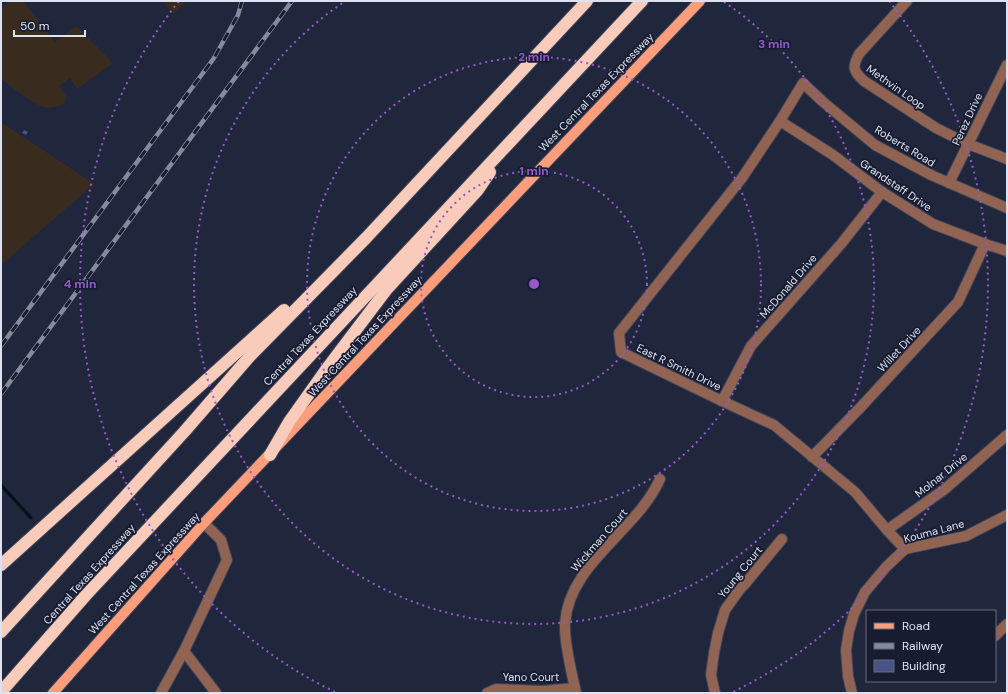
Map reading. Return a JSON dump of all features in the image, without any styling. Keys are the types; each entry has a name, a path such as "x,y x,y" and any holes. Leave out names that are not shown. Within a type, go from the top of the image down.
{"highway":[{"path":"1,632 184,432 250,356 366,238 587,1"},
{"name":"Central Texas Expressway","path":"1,692 91,590 642,1"},
{"path":"270,454 289,422 328,367 387,290 477,191 508,144"},
{"path":"1,565 267,326 325,270 366,238"}],"main road":[{"name":"West Central Texas Expressway","path":"53,693 204,523 700,1"}],"street":[{"name":"Methvin Loop","path":"907,1 859,54 854,63 856,73 864,81 936,128 968,144 1007,159"},
{"name":"Perez Drive","path":"949,183 1007,65"},
{"name":"East R Smith Drive","path":"803,83 742,178 619,333 621,352 774,425 855,492 905,549"},
{"name":"Roberts Road","path":"803,83 822,101 875,145 931,175 1007,208"},
{"name":"Grandstaff Drive","path":"780,121 833,155 882,192 933,224 1007,251"},
{"name":"McDonald Drive","path":"722,401 750,346 841,244 882,192"},
{"name":"Willet Drive","path":"812,457 859,409 958,302 985,244"},
{"name":"Molnar Drive","path":"887,530 945,489 1007,435"},
{"name":"Wickman Court","path":"576,691 567,644 565,624 569,600 581,576 636,515 655,490 660,479"},
{"name":"Kouma Lane","path":"852,693 848,676 846,650 854,614 864,592 886,567 905,549 966,536 1007,515"},
{"path":"161,693 184,652 226,560 222,540 204,523"},
{"name":"Young Court","path":"715,693 711,675 714,653 725,610 740,589 782,539"},
{"path":"996,635 1007,624"},
{"path":"184,652 216,693"},
{"name":"Yano Court","path":"487,693 496,689 576,691"}],"shaded area":[{"path":"9,1 23,1 55,42 76,26 113,63 77,89 70,78 59,86 66,96 65,103 57,107 43,107 31,101 1,79 1,8"},
{"path":"162,1 187,1 173,14"},
{"path":"1,122 94,184 1,265"}],"building":[{"path":"24,130 28,132 26,135 22,133"}],"waterway":[{"path":"1,485 31,518"}],"railway":[{"path":"1,346 214,58 238,15 242,1"},
{"path":"1,394 292,1"}]}
